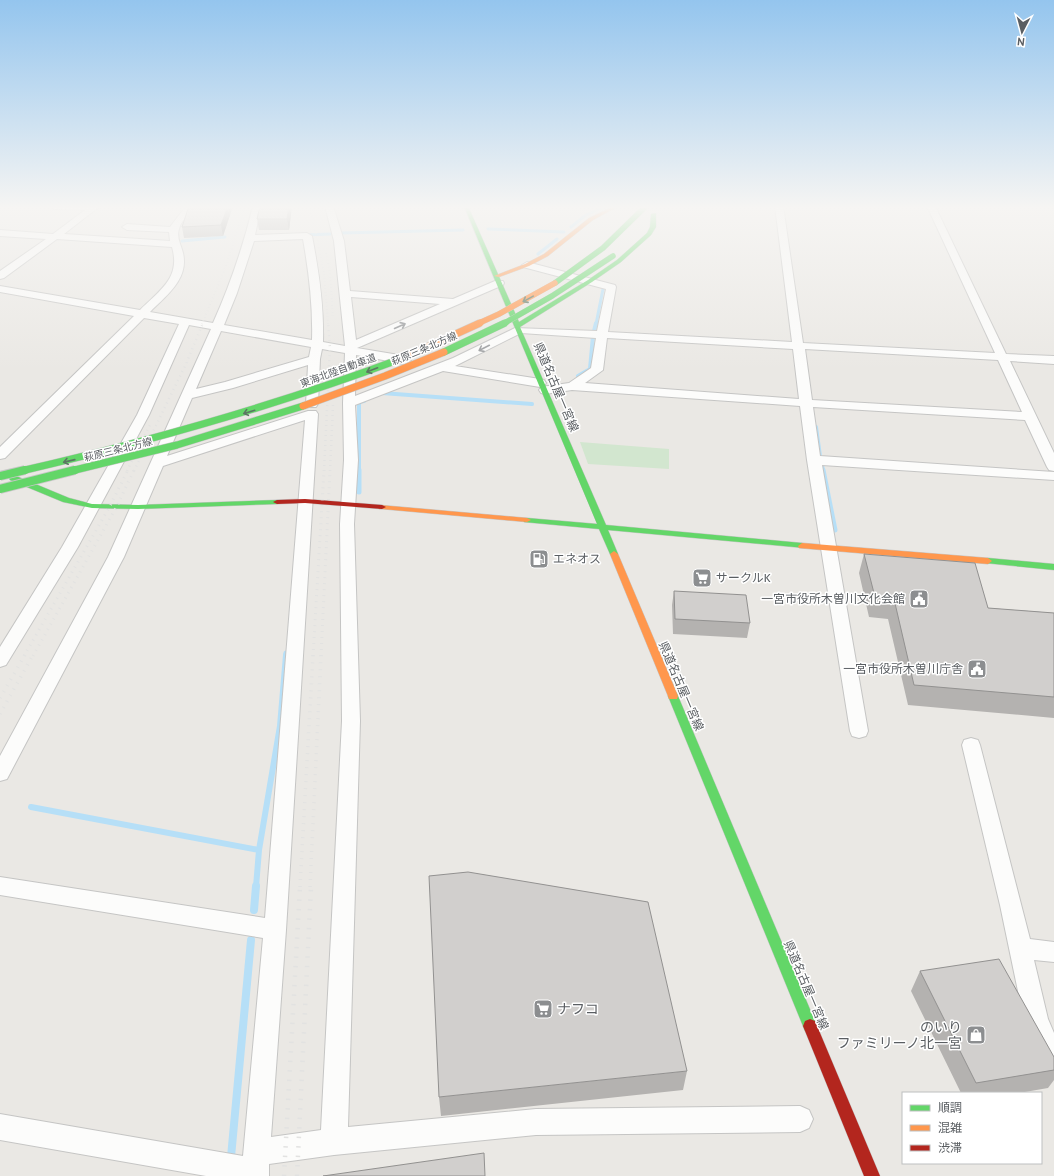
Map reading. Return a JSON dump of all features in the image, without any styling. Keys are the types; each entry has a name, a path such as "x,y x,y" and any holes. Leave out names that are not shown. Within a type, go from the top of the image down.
{"main road":[{"name":"県道名古屋一宮線","path":"490,261 872,1176"},
{"path":"498,280 534,261"},
{"name":"東海北陸自動車道","path":"0,476 82,458 232,417 304,395 416,352 497,315 561,279 586,261"},
{"name":"萩原三条北方線","path":"0,489 90,468 206,438 267,419 370,382 446,351 512,319 578,281 606,261"},
{"path":"518,328 619,261"},
{"path":"538,280 563,264"},
{"path":"499,301 511,295"},
{"name":"東海北陸自動車道","path":"339,370 393,349"},
{"name":"東海北陸自動車道","path":"304,382 325,374"},
{"path":"161,425 184,418"},
{"path":"125,434 146,429"},
{"path":"0,473 66,500 92,506 138,507 305,501 1054,567"}],"street":[{"path":"0,276 22,261"},
{"path":"2,460 6,443 172,284 178,275 181,264 180,261"},
{"path":"0,774 116,557 232,293 243,261"},
{"path":"256,1166 275,930 312,414 314,359 317,345 318,321 315,278 312,261"},
{"path":"334,1142 351,721 348,504 357,459 356,425 349,403 351,348 342,261"},
{"path":"786,261 814,460 859,732"},
{"path":"957,261 1054,467"},
{"path":"527,265 611,287 601,334 597,370 572,386"},
{"path":"351,348 498,280"},
{"path":"0,289 317,345 351,348 543,387 572,386 806,403 1030,416"},
{"path":"346,294 452,302"},
{"path":"0,662 70,547 142,415 185,322"},
{"path":"349,403 478,352 518,328 797,346 1054,360"},
{"path":"188,395 230,385 314,359"},
{"path":"158,463 312,414"},
{"path":"814,460 1054,476"},
{"path":"971,745 1036,1020 1054,1060"},
{"path":"0,886 275,930"},
{"path":"1020,948 1054,952"},
{"path":"0,1126 256,1166 334,1142 536,1122 800,1119"}],"green space":[{"path":"580,442 669,449 669,469 588,464"}],"building":[{"path":"864,554 975,563 988,608 1054,613 1054,697 914,685 894,599 875,597"},
{"path":"674,591 746,595 750,623 675,619"},
{"path":"468,872 648,902 687,1071 439,1097 429,876"},
{"path":"999,959 1054,1057 1054,1070 976,1083 920,971"},
{"path":"484,1153 485,1176 323,1176"}],"waterway":[{"path":"596,324 603,289"},
{"path":"594,331 596,323"},
{"path":"578,376 590,369 593,336"},
{"path":"382,393 532,404"},
{"path":"359,492 359,402 364,401"},
{"path":"816,427 820,456"},
{"path":"822,464 823,471"},
{"path":"823,470 835,530"},
{"path":"259,850 280,726 286,655"},
{"path":"31,807 259,850"},
{"path":"256,887 259,850"},
{"path":"254,910 256,886"},
{"path":"231,1157 251,940"}],"railway":[{"path":"202,324 228,261"},
{"path":"322,261 324,272 328,324"},
{"path":"328,261 330,272 333,319"},
{"path":"134,471 186,364 203,323"},
{"path":"324,471 330,348 328,323"},
{"path":"330,471 333,405"},
{"path":"127,471 150,425"},
{"path":"24,656 110,506 128,470"},
{"path":"33,656 117,506 134,470"},
{"path":"313,656 324,470"},
{"path":"321,656 330,470"},
{"path":"0,698 25,655"},
{"path":"0,714 33,655"},
{"path":"300,887 313,655"},
{"path":"310,887 321,655"},
{"path":"284,1176 300,886"},
{"path":"297,1176 311,886"}],"traffic: fast":[{"path":"489,261 614,554"},
{"path":"555,283 587,261"},
{"path":"444,352 510,320 552,296 606,261"},
{"path":"517,326 590,281 619,261"},
{"path":"0,476 102,452 204,425 304,394 403,358"},
{"path":"0,489 177,445 303,406"},
{"path":"13,478 66,500 92,506 138,507 277,502"},
{"path":"527,520 802,546"},
{"path":"988,561 1054,567"},
{"path":"673,696 810,1026"}],"traffic: slow":[{"path":"497,276 535,261"},
{"path":"403,358 499,314 555,283"},
{"path":"303,406 385,376 444,352"},
{"path":"382,507 527,520"},
{"path":"802,546 988,561"},
{"path":"614,554 673,696"}],"traffic: jam":[{"path":"277,502 305,501 382,507"},
{"path":"810,1026 872,1176"}],"place":[{"name":"エネオス","path":"539,559"},
{"name":"サークルK","path":"702,578"},
{"name":"一宮市役所木曽川文化会館","path":"919,599"},
{"name":"一宮市役所木曽川庁舎","path":"977,669"},
{"name":"ナフコ","path":"543,1009"},
{"name":"のいり ファミリーノ北一宮","path":"976,1035"}]}
